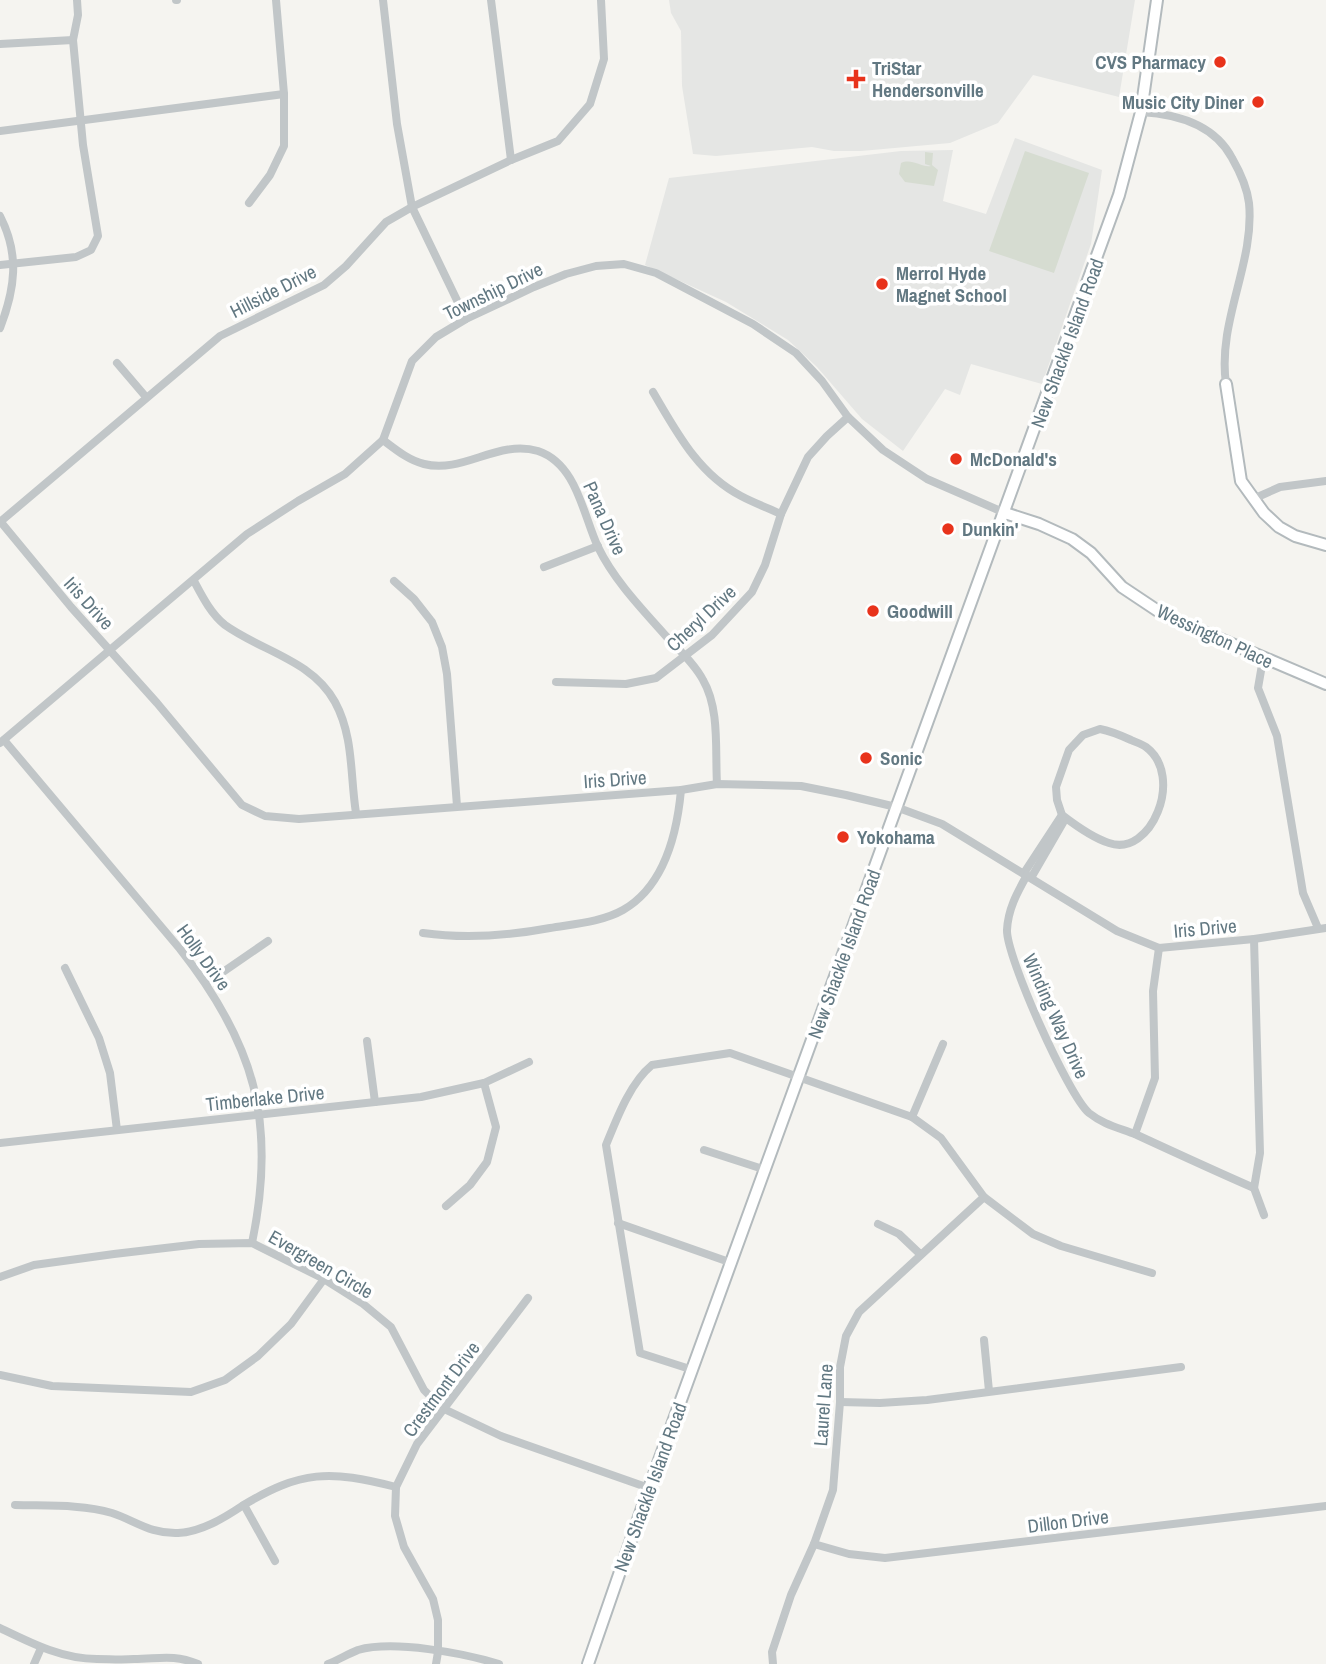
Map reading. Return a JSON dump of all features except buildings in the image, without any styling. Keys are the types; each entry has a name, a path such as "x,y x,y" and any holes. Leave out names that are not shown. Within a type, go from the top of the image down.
{"main road":[{"name":"New Shackle Island Road","path":"588,1664 649,1488 1119,195 1141,112 1157,0"},
{"path":"1226,384 1241,481 1253,499 1279,527 1295,536 1326,545"},
{"name":"Wessington Place","path":"1005,513 1072,539 1091,553 1122,587 1164,615 1326,684"}],"street":[{"path":"0,265 76,257 90,250 99,236 83,145 73,40 78,15 77,0"},
{"path":"249,202 271,175 284,146 284,94 276,0"},
{"path":"383,0 397,124 412,207 466,320"},
{"path":"491,0 511,160"},
{"name":"Hillside Drive","path":"0,522 219,336 324,285 346,267 386,222 412,207 558,141 590,104 604,59 601,0"},
{"path":"0,44 73,40"},
{"path":"0,131 284,94"},
{"path":"1141,112 1189,120 1213,135 1225,146 1244,182 1249,202 1249,227 1224,344 1226,384"},
{"path":"0,216 10,240 13,263 11,298 0,328"},
{"name":"Township Drive","path":"2,741 247,534 345,474 383,440 412,361 436,337 466,320 566,274 596,266 624,264 656,273 753,324 796,353 822,381 848,417 880,448 927,479 1005,513"},
{"path":"117,363 146,397"},
{"path":"653,392 684,444 702,466 740,496 781,514"},
{"name":"Cheryl Drive","path":"556,681 626,684 656,678 686,657 728,620 752,592 765,565 781,514 808,457 848,417"},
{"name":"Pana Drive","path":"383,440 401,454 424,464 447,465 514,448 538,452 556,462 569,477 582,502 598,547 629,595 686,657 704,681 713,711 717,784"},
{"path":"1253,499 1280,487 1326,481"},
{"name":"Iris Drive","path":"0,522 242,805 265,816 299,819 681,790 717,784 800,786 896,807 942,824 1117,931 1159,948 1254,939 1322,928"},
{"path":"544,567 598,547"},
{"path":"394,580 432,622 442,647 447,674 457,806"},
{"path":"194,581 208,607 225,624 285,656 312,675 334,700 347,731 356,813"},
{"path":"1263,659 1258,688 1277,736 1303,893 1322,928"},
{"path":"1100,729 1110,730 1145,746 1157,759 1164,779 1163,796 1150,829 1139,837 1120,844 1110,844 1064,817 1055,794 1056,787 1069,750 1083,735 1100,729"},
{"name":"Holly Drive","path":"2,741 134,892 207,983 230,1022 255,1084 260,1115 260,1205 252,1243"},
{"path":"423,933 454,937 496,936 586,922 622,910 647,889 669,853 678,821 681,790"},
{"name":"Winding Way Drive","path":"1064,817 1011,903 1007,931 1010,954 1061,1071 1075,1097 1088,1112 1106,1125 1135,1134 1254,1188"},
{"path":"1254,939 1260,1153 1254,1188 1264,1215"},
{"path":"207,983 268,942"},
{"path":"1135,1134 1155,1079 1153,991 1159,948"},
{"path":"65,968 99,1038 110,1073 117,1130"},
{"path":"367,1041 375,1102"},
{"path":"912,1117 943,1044"},
{"path":"692,1370 640,1353 607,1144 616,1120 636,1084 643,1072 652,1065 730,1053 912,1117 941,1138 984,1196 1033,1234 1073,1250 1152,1273"},
{"name":"Timberlake Drive","path":"0,1143 421,1097 484,1083 529,1062"},
{"path":"446,1206 470,1185 487,1162 496,1127 484,1083"},
{"path":"704,1150 766,1170"},
{"name":"Laurel Lane","path":"773,1664 772,1652 791,1595 814,1544 833,1490 840,1367 846,1336 859,1312 984,1196"},
{"path":"618,1223 732,1263"},
{"path":"878,1224 899,1234 920,1254"},
{"name":"Evergreen Circle","path":"0,1277 34,1265 114,1254 199,1244 252,1243 324,1279 362,1303 391,1327 424,1390 443,1408 501,1436 649,1488"},
{"path":"0,1376 52,1386 191,1392 225,1380 258,1356 291,1324 324,1279"},
{"name":"Crestmont Drive","path":"436,1664 439,1652 438,1620 433,1599 404,1547 395,1517 396,1487 417,1444 528,1298"},
{"path":"984,1340 989,1391"},
{"path":"840,1402 928,1400 1181,1367"},
{"path":"15,1505 112,1513 137,1526 158,1532 181,1533 215,1522 286,1482 310,1476 368,1480 396,1487"},
{"path":"244,1505 275,1561"},
{"name":"Dillon Drive","path":"814,1544 849,1555 885,1558 1326,1506"},
{"path":"0,1628 41,1648 94,1659 135,1662 163,1656 198,1664"},
{"path":"328,1664 359,1650 395,1646 476,1657 499,1664"},
{"path":"34,1664 41,1648"}],"shaded area":[{"name":"TriStar Hendersonville","path":"669,0 1135,0 1119,97 1033,75 998,123 950,143 861,151 834,151 812,147 716,156 693,154 682,86 681,31 671,13"},
{"name":"Merrol Hyde Magnet School","path":"1015,138 1102,170 1091,244 1042,384 971,364 960,395 945,389 903,451 862,419 817,367 788,340 726,302 645,265 669,178 901,151 953,150 943,201 986,214"},
{"path":"1025,151 1089,173 1054,273 989,251"},
{"path":"925,152 933,153 932,165 938,170 934,186 905,182 899,174 901,163 931,166 925,164"}],"place":[{"name":"CVS Pharmacy","path":"1220,62"},
{"name":"TriStar Hendersonville","path":"856,79"},
{"name":"Music City Diner","path":"1258,102"},
{"name":"Merrol Hyde Magnet School","path":"882,284"},
{"name":"McDonald's","path":"956,459"},
{"name":"Dunkin'","path":"948,529"},
{"name":"Goodwill","path":"873,611"},
{"name":"Sonic","path":"866,758"},
{"name":"Yokohama","path":"843,837"}]}
